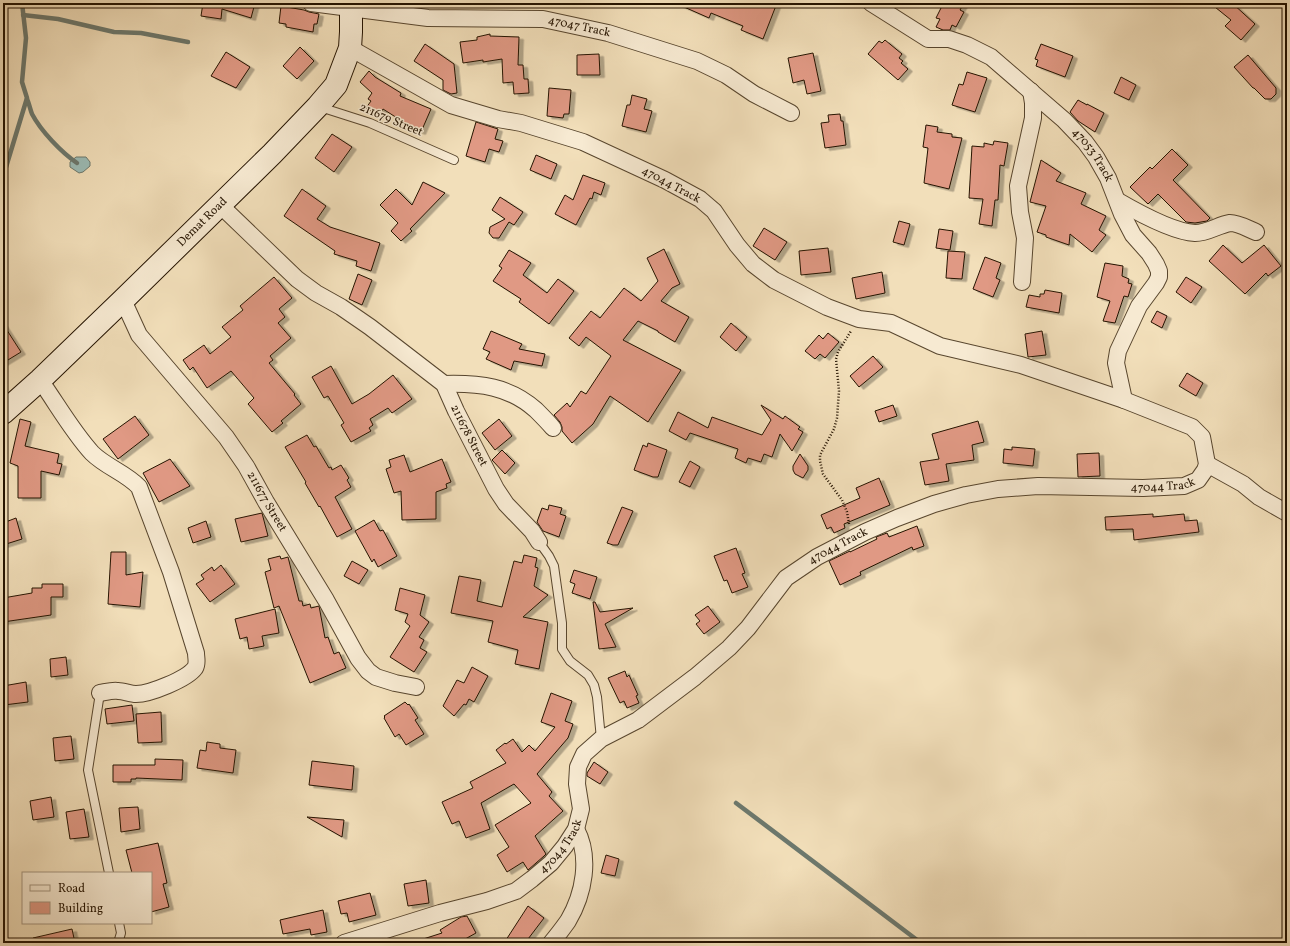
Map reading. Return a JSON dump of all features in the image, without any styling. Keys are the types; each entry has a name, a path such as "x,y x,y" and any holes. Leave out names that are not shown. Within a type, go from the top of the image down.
{"street":[{"name":"47047 Track","path":"310,3 351,6 428,18 543,19 608,33 697,61 726,75 754,94 791,112"},
{"name":"47053 Track","path":"871,3 928,39 949,39 967,45 991,57 1064,120 1085,142 1108,178 1122,214 1133,234 1156,264 1159,277 1140,306 1118,351 1116,363 1124,400"},
{"name":"Demat Road","path":"3,413 124,300 272,154 336,85 350,48 351,6"},
{"name":"47044 Track","path":"344,943 516,891 551,863 565,846 576,829 581,809 577,784 578,767 584,754 600,739 638,720 695,677 729,648 748,628 786,578 817,557 849,540 897,518 934,504 966,495 998,489 1038,486 1143,488 1184,486 1198,480 1207,464 1202,437 1192,427 1124,400 1020,365 940,346 891,323 859,319 827,307 774,280 753,264 736,245 714,210 700,199 666,180 583,142 521,123 498,119 451,105 350,48"},
{"path":"1022,282 1026,238 1020,212 1018,186 1033,118 1031,91"},
{"path":"1118,201 1149,218 1183,231 1195,233 1202,232 1230,223 1238,224 1256,232"},
{"name":"211678 Street","path":"220,205 297,279 316,293 370,327 444,384 456,411 496,489 506,504 532,531 539,542"},
{"name":"211677 Street","path":"124,300 140,335 226,437 246,466 266,502 326,600 358,658 368,671 376,677 395,683 416,687"},
{"path":"40,380 74,430 93,453 133,481 139,487 171,572 196,653 197,662 194,668 186,676 160,687 144,693 136,694 118,690 100,693"},
{"path":"444,384 486,386 502,389 519,398 536,410 553,428"},
{"path":"1207,464 1243,484 1259,497 1287,513"},
{"path":"552,943 568,921 581,890 584,870 584,854 582,840 576,829"}],"lane":[{"name":"211679 Street","path":"318,106 370,123 454,160"},
{"name":"211678 Street","path":"539,542 554,566 562,623 562,649 570,661 588,675 594,685 597,697 600,739"},
{"path":"100,693 88,770 109,872"},
{"path":"118,943 121,933 119,924"}],"path":[{"path":"849,540 850,530 847,512 836,490 823,474 820,455 834,429 837,418 839,391 836,359 838,352 859,319"}],"water":[{"path":"76,157 86,157 90,162 90,166 83,172 79,173 70,167 70,162"}],"building":[{"path":"203,3 255,3 251,18 222,9 221,19 201,16"},
{"path":"675,3 777,3 763,39 741,30 743,26 711,13 709,18"},
{"path":"946,3 964,3 960,10 964,12 956,27 952,25 950,30 943,30 936,27 940,19 936,18 942,6 944,7"},
{"path":"1210,3 1232,3 1255,24 1241,40 1225,26 1231,20"},
{"path":"281,6 319,14 317,24 314,24 313,32 286,27 286,24 279,23"},
{"path":"490,34 490,36 519,37 518,65 523,65 524,79 528,79 529,93 514,94 513,82 503,83 502,59 463,63 460,42 477,40 477,37"},
{"path":"885,40 902,54 899,58 903,61 901,63 908,69 898,80 868,54 879,41 882,43"},
{"path":"425,44 454,64 457,93 451,94 443,90 443,80 414,61"},
{"path":"1041,44 1073,56 1065,77 1036,66 1038,60 1035,59"},
{"path":"300,47 314,61 297,79 283,66"},
{"path":"226,52 250,67 236,88 211,76"},
{"path":"813,53 821,91 807,94 804,80 793,83 788,58"},
{"path":"599,54 600,75 577,75 577,55"},
{"path":"1248,55 1276,88 1276,94 1271,99 1265,99 1234,67"},
{"path":"369,71 375,77 401,93 400,96 431,109 421,132 404,125 405,123 383,109 379,116 366,108 371,101 368,99 372,93 360,82"},
{"path":"967,72 987,78 975,112 952,105 959,84 963,85"},
{"path":"1121,77 1136,85 1129,100 1114,93"},
{"path":"549,88 571,90 569,114 564,114 563,118 547,116"},
{"path":"632,95 647,99 644,109 652,111 646,132 622,126 627,105 630,105"},
{"path":"1078,100 1104,113 1095,132 1078,121 1070,112"},
{"path":"840,114 841,121 843,121 846,145 825,148 821,123 829,122 828,115"},
{"path":"476,122 498,129 495,139 503,141 499,152 489,149 485,162 466,156"},
{"path":"926,125 938,127 937,132 952,134 952,137 962,138 949,189 924,183 928,148 923,147"},
{"path":"332,134 352,147 334,172 315,158"},
{"path":"994,141 1008,143 1004,166 1000,165 998,200 995,200 992,226 979,224 983,199 969,198 972,146 984,147 984,143 993,145"},
{"path":"1172,149 1188,165 1173,180 1210,218 1207,221 1195,223 1186,222 1158,194 1148,204 1130,187 1150,167 1152,169"},
{"path":"536,155 557,164 551,179 530,170"},
{"path":"1041,160 1061,173 1056,181 1086,193 1081,204 1106,216 1099,230 1106,235 1092,252 1070,234 1069,245 1046,237 1046,235 1037,232 1046,206 1030,202"},
{"path":"583,175 605,183 601,195 594,192 592,199 590,198 576,225 555,214 565,195 573,200"},
{"path":"423,182 445,193 410,229 412,231 401,241 391,231 398,223 380,205 396,189 412,205"},
{"path":"302,189 326,206 317,219 330,227 380,243 371,271 356,266 357,261 334,254 335,251 284,216"},
{"path":"500,197 523,212 514,225 509,222 499,238 493,238 489,233 490,227 505,219 492,210"},
{"path":"899,221 910,224 904,245 893,242"},
{"path":"764,228 787,242 775,260 753,246"},
{"path":"939,229 953,231 950,250 936,248"},
{"path":"1223,245 1242,263 1264,245 1281,266 1268,276 1266,273 1245,294 1209,261"},
{"path":"828,248 831,272 801,275 799,251"},
{"path":"664,249 680,284 672,288 661,301 689,317 675,342 638,321 623,340 681,370 648,422 610,396 593,424 572,443 562,431 560,422 554,415 567,403 570,407 581,391 586,394 611,356 586,337 579,346 569,338 591,311 600,318 624,288 641,301 658,281 647,258"},
{"path":"509,250 531,263 523,275 547,293 558,279 574,291 549,324 519,302 521,299 493,281 502,268 499,266"},
{"path":"948,251 965,252 962,279 946,278"},
{"path":"985,257 1001,263 996,278 1000,280 993,297 973,289"},
{"path":"1105,263 1123,266 1122,276 1129,279 1128,283 1132,284 1128,297 1124,296 1115,323 1103,321 1110,301 1097,297"},
{"path":"882,272 885,293 856,299 852,278"},
{"path":"358,274 372,280 362,305 349,299"},
{"path":"274,277 292,298 279,309 285,317 278,323 291,338 270,356 273,360 269,363 295,394 294,395 301,404 281,421 283,423 272,432 248,404 254,398 231,371 207,388 193,367 190,370 183,360 204,345 210,354 231,337 222,327 243,310 240,306"},
{"path":"1186,277 1202,287 1191,303 1176,292"},
{"path":"1045,290 1062,293 1059,313 1026,307 1029,295 1040,297 1040,294 1044,294"},
{"path":"1157,311 1167,316 1162,328 1151,322"},
{"path":"731,323 747,337 736,351 720,337"},
{"path":"3,324 21,352 3,363"},
{"path":"491,331 522,344 519,349 545,354 542,366 514,361 511,370 486,359 490,352 483,349"},
{"path":"1042,331 1046,355 1028,357 1025,334"},
{"path":"828,333 839,342 825,358 820,354 815,359 805,351 819,335 823,339"},
{"path":"873,356 883,367 859,387 850,376"},
{"path":"331,366 352,404 369,394 393,375 412,399 392,413 388,408 370,419 373,425 369,428 371,431 351,442 341,425 344,423 328,396 324,398 312,377"},
{"path":"1187,373 1203,383 1196,396 1179,386"},
{"path":"761,405 783,419 785,416 800,427 798,429 803,432 792,451 780,434 772,457 764,454 761,462 748,458 746,463 735,458 738,449 690,433 686,440 669,431 678,412 708,428 712,417 762,435 771,420"},
{"path":"893,405 897,416 879,422 875,411"},
{"path":"135,416 149,435 118,459 103,439"},
{"path":"20,419 31,422 25,446 59,454 57,463 62,464 59,475 41,471 41,498 18,498 18,466 10,463"},
{"path":"499,419 512,436 495,450 482,433"},
{"path":"978,421 984,442 972,445 974,460 946,464 949,481 925,485 920,462 939,459 932,434"},
{"path":"307,435 314,447 316,446 329,468 331,467 332,470 341,465 349,478 347,480 351,487 335,497 352,529 337,537 285,447"},
{"path":"648,443 667,450 658,477 653,477 634,470 643,445 647,447"},
{"path":"1012,447 1035,449 1033,466 1003,463 1004,449 1012,450"},
{"path":"502,450 515,463 505,474 492,460"},
{"path":"1099,453 1100,476 1078,477 1077,454"},
{"path":"800,454 808,466 808,470 803,478 795,474 793,470 793,466"},
{"path":"404,455 410,472 442,459 451,482 446,484 447,488 436,492 436,519 402,520 401,491 394,493 386,469 391,467 389,460"},
{"path":"170,459 190,486 159,502 143,473"},
{"path":"690,461 700,467 690,487 679,482"},
{"path":"879,478 890,505 844,524 845,528 834,533 831,527 827,529 821,515 860,498 856,488"},
{"path":"549,505 562,508 560,514 566,516 559,537 543,531 537,522 542,508 548,510"},
{"path":"622,507 633,511 618,545 613,545 607,543"},
{"path":"262,513 268,536 241,542 235,519"},
{"path":"1153,514 1153,517 1184,514 1185,521 1197,520 1199,532 1134,540 1133,529 1106,530 1105,517"},
{"path":"16,518 22,539 3,545 3,523"},
{"path":"374,520 380,531 383,530 397,556 378,567 374,559 372,562 355,531"},
{"path":"206,521 211,537 193,543 188,528"},
{"path":"917,526 924,546 913,550 912,547 860,572 861,575 840,585 829,561 877,539 876,537 887,533 889,537"},
{"path":"736,548 745,573 742,574 748,587 732,593 727,580 724,581 714,556"},
{"path":"111,552 126,552 126,575 143,572 140,607 108,604"},
{"path":"524,555 537,558 535,567 538,568 534,586 548,595 523,617 548,622 539,669 515,664 518,650 488,642 493,621 451,613 459,576 481,580 477,601 502,607 514,561 522,563"},
{"path":"280,556 281,559 288,557 299,601 302,601 303,606 310,604 311,608 319,606 325,638 328,637 334,654 339,652 346,668 310,683 279,606 274,608 265,572 271,570 268,559"},
{"path":"352,561 368,570 359,584 344,576"},
{"path":"221,565 235,584 210,602 196,584 204,579 201,575 212,567 214,571"},
{"path":"574,570 597,577 590,599 572,593 575,584 570,582"},
{"path":"42,584 63,584 63,597 51,597 51,615 3,622 3,598 32,593 32,588 42,588"},
{"path":"400,588 425,595 420,615 429,622 419,637 424,640 420,648 427,652 414,672 390,657 410,626 405,622 408,614 395,610"},
{"path":"593,602 595,602 600,612 633,608 605,624 616,647 599,649"},
{"path":"708,606 720,622 704,634 696,624 700,621 695,615"},
{"path":"275,609 279,633 262,636 264,646 249,649 247,637 240,639 235,619"},
{"path":"66,657 68,675 51,677 50,659"},
{"path":"472,667 488,676 474,702 469,699 466,705 464,704 454,716 443,706 457,680 464,683"},
{"path":"625,671 627,677 629,675 638,695 636,696 639,703 627,708 624,701 620,703 608,678"},
{"path":"26,682 28,702 4,705 3,686"},
{"path":"551,693 572,701 565,721 573,724 568,738 537,774 552,792 549,796 563,811 535,836 546,854 528,870 523,862 507,872 497,855 509,847 495,825 531,803 514,784 481,803 490,829 466,838 459,821 452,824 442,802 473,788 470,782 506,763 496,750 505,743 506,744 513,739 522,752 529,745 535,751 555,727 541,722"},
{"path":"405,702 408,705 409,704 418,718 415,720 424,734 406,745 399,734 395,737 384,718 384,716"},
{"path":"132,705 134,721 107,724 105,709"},
{"path":"161,712 162,742 138,743 136,714"},
{"path":"71,736 74,759 55,761 53,738"},
{"path":"207,742 220,744 220,748 236,750 233,773 197,768 200,750 206,751"},
{"path":"155,759 183,760 182,780 136,778 131,779 131,782 113,782 113,765 155,765"},
{"path":"312,761 354,766 352,790 309,785"},
{"path":"594,762 608,772 600,784 587,776 587,773"},
{"path":"51,797 54,817 33,820 30,801"},
{"path":"138,807 140,829 121,832 119,808"},
{"path":"84,809 89,837 70,839 66,812"},
{"path":"307,817 344,820 342,837"},
{"path":"158,843 167,883 163,884 169,907 152,912 152,872 132,872 126,850"},
{"path":"606,855 619,859 615,876 601,873"},
{"path":"426,880 429,903 408,906 404,884"},
{"path":"370,893 376,915 349,922 347,913 341,914 338,901"},
{"path":"528,906 544,918 525,943 504,943"},
{"path":"323,910 327,932 311,935 310,929 283,934 280,920"},
{"path":"467,916 476,933 458,943 417,943 417,941 442,933 440,930 461,917"},
{"path":"72,929 75,943 34,943 33,938"}],"waterway":[{"path":"3,177 27,98 22,82 26,38 22,3"},
{"path":"23,15 58,19 114,32 141,33 188,42"},
{"path":"27,99 32,114 46,134 58,147 77,163"},
{"path":"736,803 921,943"}]}
